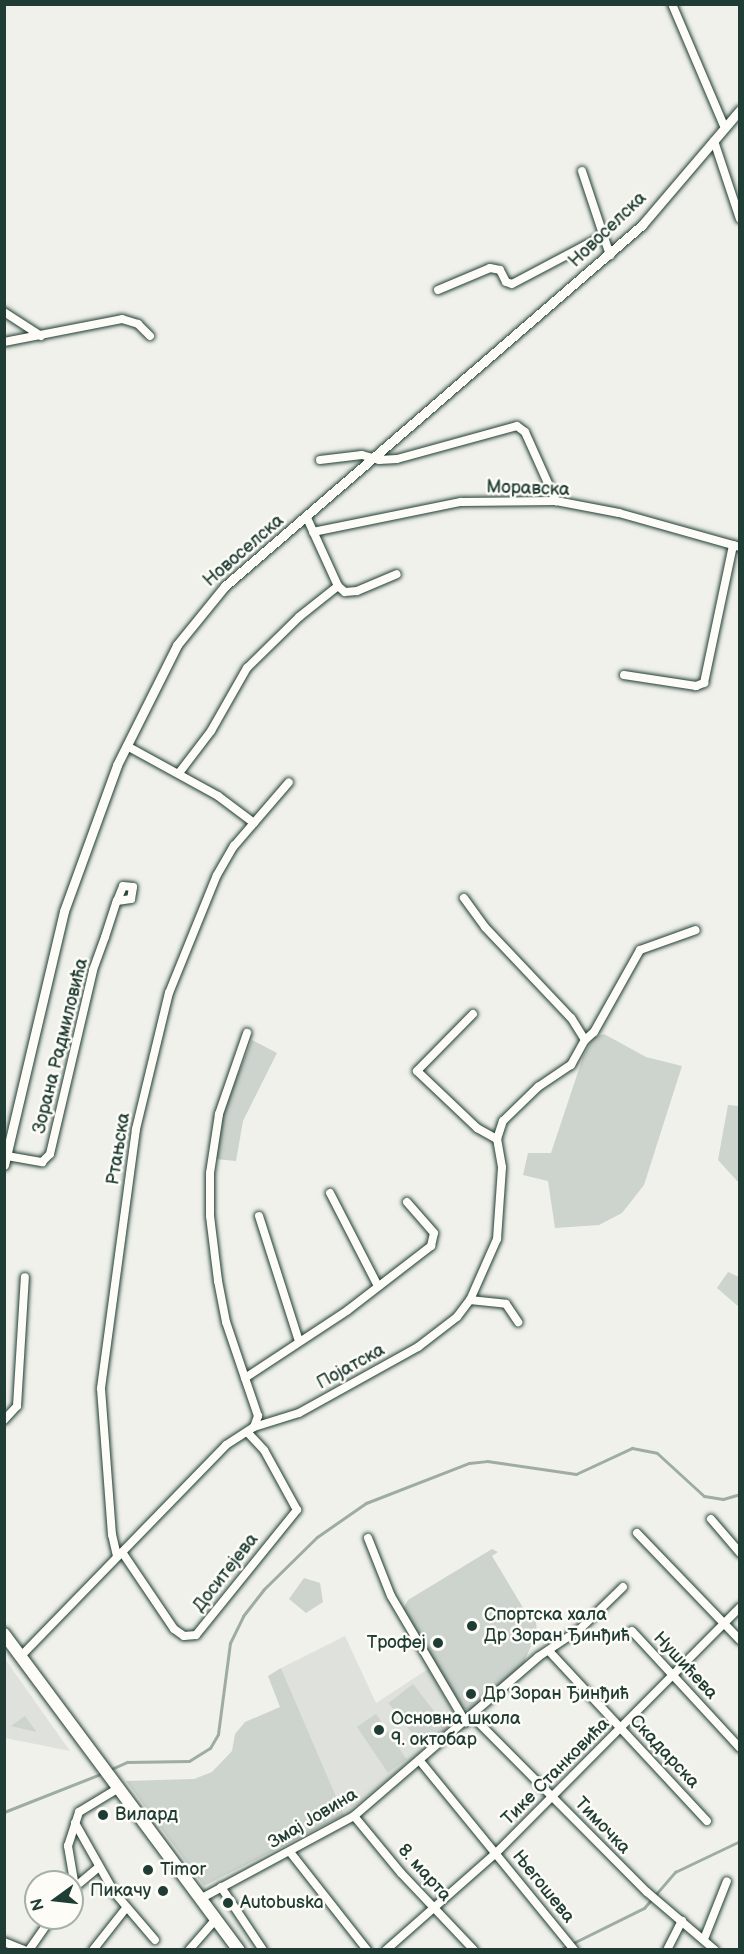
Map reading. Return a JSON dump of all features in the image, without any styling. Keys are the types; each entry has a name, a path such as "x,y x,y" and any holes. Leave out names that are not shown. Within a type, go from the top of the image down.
{"main road":[{"path":"4,1634 108,1779 238,1950"}],"street":[{"path":"672,4 725,128"},
{"name":"Новоселска","path":"6,1161 64,911 102,800 159,678 198,615 225,586 307,519 373,459 610,255 642,225 740,110"},
{"path":"714,141 740,219"},
{"path":"582,171 601,237 610,255"},
{"path":"438,290 490,268 500,270 507,283 512,284 601,237"},
{"path":"4,312 41,336"},
{"path":"4,342 122,319 138,324 150,336"},
{"path":"320,460 362,455 373,459 432,451 517,426 525,432 556,501"},
{"name":"Моравска","path":"313,532 416,508 461,502 556,501 619,513 736,546"},
{"path":"307,519 338,586 350,593 397,574"},
{"path":"624,675 696,686 704,683 736,546"},
{"path":"179,773 211,731 247,668 299,617 338,586"},
{"path":"127,746 179,773 235,807 254,823"},
{"name":"Ртањска","path":"120,1554 112,1535 100,1388 136,1129 159,1027 184,950 217,875 254,823 289,782"},
{"path":"464,898 485,927 571,1018 585,1040"},
{"name":"Зорана Радмиловића","path":"6,1161 42,1162 50,1154 93,970 117,901"},
{"path":"473,1014 417,1071 477,1128 497,1139 503,1120 513,1109 571,1065 585,1040 594,1032 640,950 696,930"},
{"path":"247,1033 219,1114 210,1184 218,1281 226,1322 258,1416 251,1430"},
{"name":"Појатска","path":"21,1656 208,1461 251,1430 299,1413 418,1347 457,1317 470,1300 493,1253 501,1216 502,1167 497,1139"},
{"path":"330,1193 378,1286"},
{"path":"245,1378 378,1286 434,1241 434,1233 407,1202"},
{"path":"259,1216 299,1341"},
{"path":"4,1420 17,1406 25,1276"},
{"path":"470,1300 506,1304 518,1322"},
{"name":"Доситејева","path":"120,1554 174,1629 192,1636 296,1514 290,1493 251,1430"},
{"path":"711,1519 740,1553"},
{"path":"637,1533 740,1640"},
{"path":"368,1538 391,1596 466,1723"},
{"name":"Змај Јовина","path":"200,1899 354,1816 549,1651 580,1629 623,1587"},
{"name":"Тике Станковића","path":"386,1950 432,1905 496,1853 740,1607"},
{"name":"Нушићева","path":"632,1631 740,1748"},
{"name":"Скадарска","path":"549,1651 707,1821"},
{"name":"Тимочка","path":"473,1717 648,1893 716,1950"},
{"name":"Његошева","path":"420,1761 574,1950"},
{"path":"71,1870 68,1846 75,1823 84,1808 117,1790"},
{"name":"8. марта","path":"354,1816 474,1950"},
{"path":"75,1823 99,1867 126,1908 154,1940"},
{"path":"290,1852 367,1950"},
{"path":"84,1881 99,1867"},
{"path":"704,1939 727,1881"},
{"path":"221,1887 263,1950"},
{"path":"93,1950 126,1908"},
{"path":"189,1950 215,1920"},
{"path":"667,1950 682,1921"},
{"path":"29,1950 43,1930"},
{"path":"4,1942 24,1950"}],"shaded area":[{"path":"604,1034 646,1057 682,1066 644,1185 622,1213 599,1225 555,1228 548,1181 523,1175 528,1153 551,1153 583,1057 593,1038"},
{"path":"252,1040 277,1053 243,1121 236,1161 216,1159 222,1115"},
{"path":"728,1105 739,1106 739,1183 718,1160"},
{"path":"728,1272 739,1277 739,1307 717,1288"},
{"path":"492,1549 498,1552 492,1556 525,1611 532,1607 535,1611 537,1632 522,1667 471,1710 461,1708 403,1609 408,1600"},
{"path":"304,1578 320,1583 323,1602 306,1613 289,1599"},
{"name":"Основна школа 9. октобар","path":"345,1636 376,1703 428,1669 459,1722 344,1815 281,1668"},
{"path":"5,1659 70,1751 5,1738"},
{"path":"281,1668 344,1815 204,1886 126,1781 194,1779 212,1772 232,1751 235,1734 245,1722 280,1707 268,1676"},
{"path":"413,1684 447,1728 423,1747 389,1703"},
{"path":"376,1714 407,1760 388,1772 357,1727"},
{"path":"25,1716 36,1731 36,1732 11,1726"}],"waterway":[{"path":"109,1770 127,1762 189,1761 210,1748 218,1734 230,1643 243,1616 263,1590 317,1537 366,1503 469,1463 487,1461 576,1474 632,1448 657,1453 704,1496 723,1499 740,1494"},
{"path":"4,1812 103,1773"},
{"path":"559,1950 644,1908 675,1872 740,1841"}],"place":[{"name":"Спортска хала Др Зоран Ђинђић","path":"472,1626"},
{"name":"Трофеј","path":"438,1643"},
{"name":"Др Зоран Ђинђић","path":"471,1694"},
{"name":"Основна школа 9. октобар","path":"379,1730"},
{"name":"Вилард","path":"103,1815"},
{"name":"Timor","path":"148,1870"},
{"name":"Пикачу","path":"163,1891"},
{"name":"Autobuska","path":"228,1903"}]}
